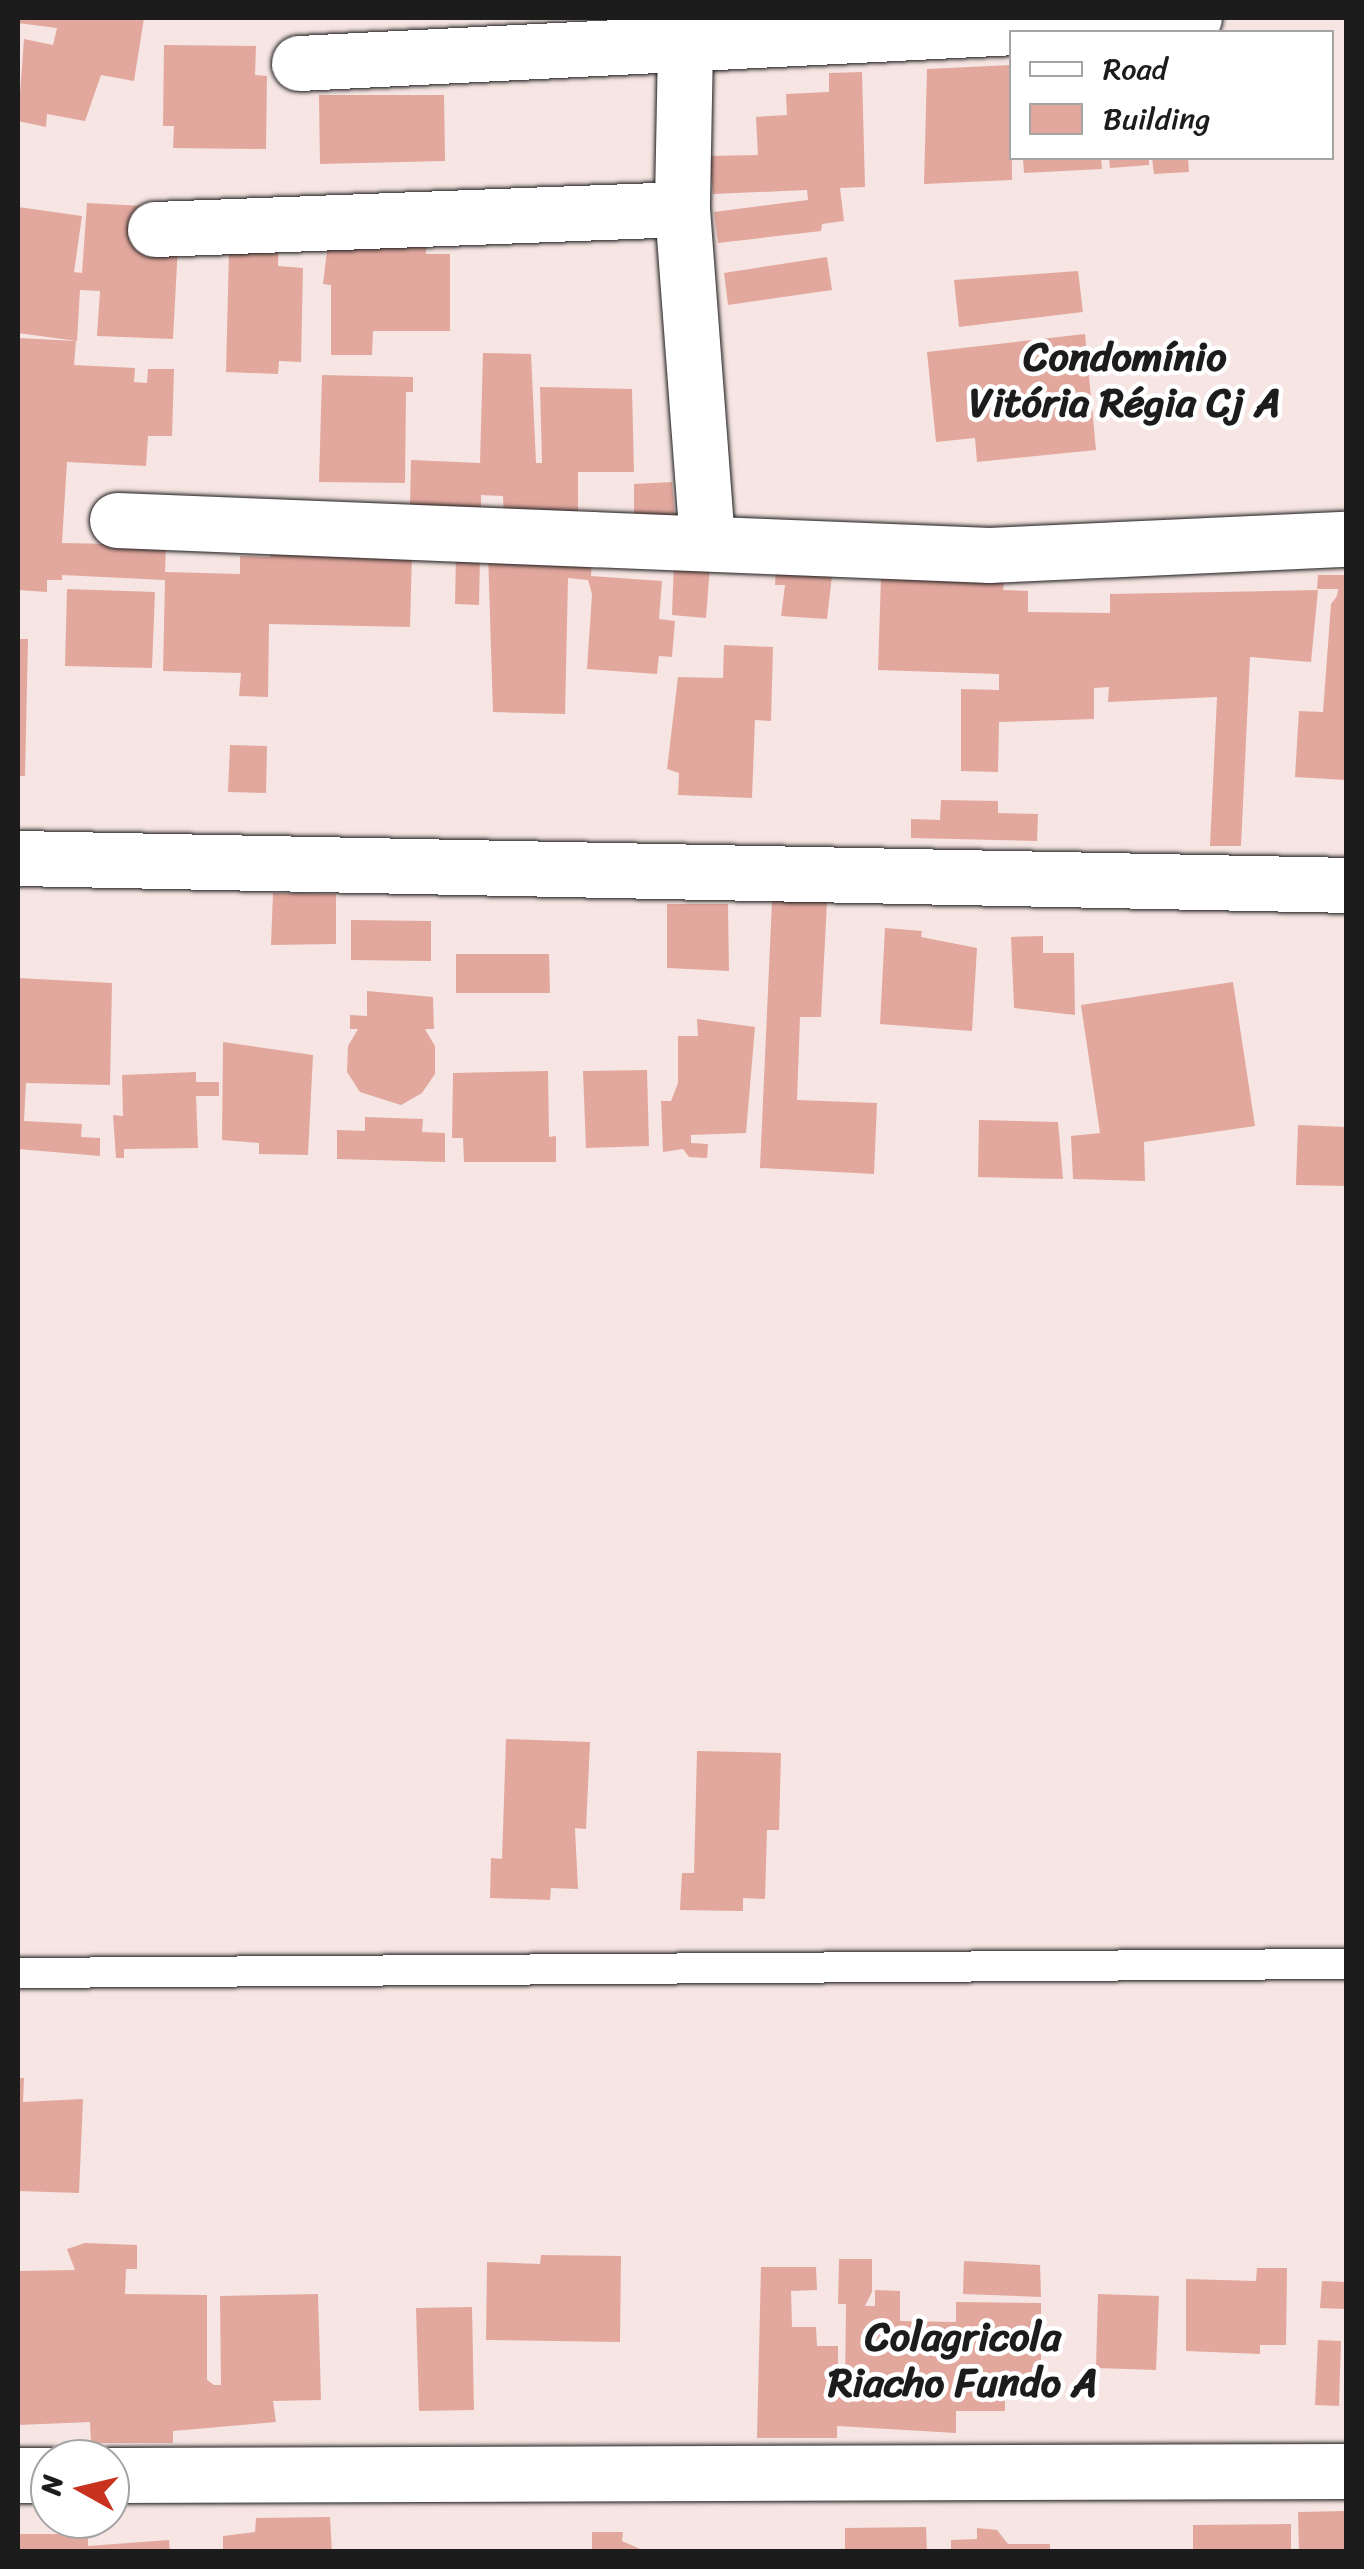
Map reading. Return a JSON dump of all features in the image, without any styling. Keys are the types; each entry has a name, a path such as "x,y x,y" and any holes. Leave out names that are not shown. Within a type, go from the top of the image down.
{"street":[{"path":"299,63 1194,18"},
{"path":"685,46 682,209 707,542"},
{"path":"155,229 682,209"},
{"path":"116,520 990,555 1346,539"},
{"path":"18,858 1346,885"},
{"path":"130,2475 1346,2471"}],"lane":[{"path":"18,1973 1346,1964"}],"building":[{"path":"18,18 144,18 134,81 101,75 85,121 47,114 46,127 18,121 24,39 53,45 57,28 18,23"},
{"path":"164,45 256,46 255,75 267,76 266,149 173,148 174,126 163,126"},
{"path":"1009,65 1012,180 924,184 927,69"},
{"path":"862,72 865,187 840,188 844,221 822,224 821,231 718,243 714,212 808,200 807,190 713,194 709,156 758,155 756,117 787,115 786,94 829,92 829,73"},
{"path":"319,95 444,95 445,161 320,164"},
{"path":"1023,160 1101,160 1102,169 1024,173"},
{"path":"1109,160 1149,160 1149,165 1110,168"},
{"path":"1152,160 1188,160 1189,172 1154,174"},
{"path":"87,203 180,208 173,339 97,336 100,291 80,290 77,341 18,333 18,207 82,216 74,272 82,273"},
{"path":"279,234 278,266 303,268 301,362 279,361 278,374 226,372 229,251"},
{"path":"329,234 427,234 426,254 450,254 450,331 373,331 372,355 331,355 331,285 323,284"},
{"path":"827,257 832,290 728,305 724,273"},
{"path":"1078,271 1083,312 959,327 954,280"},
{"path":"1085,334 1096,450 977,462 975,438 936,442 927,352"},
{"path":"18,338 76,341 74,365 135,368 134,382 147,383 148,369 174,369 172,436 148,436 146,466 67,462 62,543 166,545 165,572 240,574 240,556 270,557 271,549 412,552 410,627 269,624 268,697 239,696 241,673 163,671 165,580 62,575 62,580 47,580 47,592 18,590"},
{"path":"483,353 531,354 536,463 542,463 540,387 632,389 634,472 578,472 578,518 504,518 503,496 481,495 481,510 410,507 411,460 480,463"},
{"path":"322,375 413,377 413,392 406,392 405,483 319,482"},
{"path":"672,482 675,523 634,521 634,484"},
{"path":"456,554 480,555 479,605 455,604"},
{"path":"488,554 592,557 591,576 662,581 659,619 675,621 672,657 659,656 657,674 587,669 592,594 588,580 568,578 565,714 493,712"},
{"path":"674,562 710,565 706,618 672,615"},
{"path":"776,566 832,576 827,619 781,616 785,585 775,585"},
{"path":"1318,575 1346,575 1346,780 1295,777 1299,711 1323,712 1331,604 1338,589 1317,589"},
{"path":"881,577 1004,581 1003,590 1028,591 1028,612 1110,613 1110,594 1318,590 1311,662 1250,657 1241,846 1210,846 1217,697 1108,702 1109,687 1094,688 1094,719 999,722 998,772 961,771 961,689 999,690 999,674 878,670"},
{"path":"67,589 155,592 152,668 65,666"},
{"path":"18,639 28,639 25,776 18,776"},
{"path":"724,645 773,647 771,721 755,720 752,798 678,795 679,773 667,769 678,677 723,678"},
{"path":"230,745 267,746 266,793 228,792"},
{"path":"941,800 998,801 998,813 1038,814 1037,841 911,838 911,819 940,820"},
{"path":"273,893 336,894 336,944 271,945"},
{"path":"772,901 827,902 821,1017 800,1017 797,1100 877,1103 874,1174 760,1168"},
{"path":"667,904 728,904 729,971 667,968"},
{"path":"351,920 431,921 431,961 351,960"},
{"path":"885,928 922,931 921,937 977,948 972,1031 880,1024"},
{"path":"1043,936 1043,953 1074,953 1075,1015 1014,1008 1011,937"},
{"path":"456,954 549,954 550,993 456,993"},
{"path":"18,978 112,983 110,1085 26,1083 24,1121 82,1124 81,1137 100,1138 100,1156 18,1149"},
{"path":"1233,982 1255,1126 1144,1142 1145,1181 1073,1179 1071,1136 1100,1133 1081,1005"},
{"path":"367,991 433,997 434,1029 425,1029 435,1046 435,1074 422,1093 401,1105 360,1092 347,1072 348,1046 358,1029 350,1029 350,1015 367,1016"},
{"path":"697,1019 755,1027 746,1133 691,1135 691,1143 708,1144 707,1158 689,1157 683,1149 663,1152 661,1101 671,1101 678,1083 678,1036 698,1036"},
{"path":"223,1042 313,1055 308,1155 259,1154 259,1143 222,1140"},
{"path":"647,1070 649,1146 586,1148 583,1071"},
{"path":"548,1071 549,1137 556,1136 556,1162 464,1162 463,1138 452,1138 453,1073"},
{"path":"196,1072 196,1082 219,1082 219,1096 196,1096 198,1148 124,1149 124,1158 116,1158 113,1115 123,1116 122,1075"},
{"path":"365,1117 423,1119 422,1132 445,1133 445,1162 337,1159 337,1130 365,1131"},
{"path":"979,1120 1058,1122 1063,1179 978,1177"},
{"path":"1298,1125 1346,1127 1346,1186 1296,1185"},
{"path":"506,1739 590,1742 586,1829 575,1828 578,1889 551,1888 550,1900 490,1898 491,1858 502,1859"},
{"path":"697,1751 781,1753 779,1830 767,1830 765,1899 743,1898 743,1911 680,1910 682,1873 694,1873"},
{"path":"18,2078 24,2078 23,2102 83,2099 79,2193 18,2191"},
{"path":"85,2243 137,2245 137,2269 126,2269 125,2294 207,2295 207,2380 214,2385 221,2385 220,2296 318,2294 321,2400 273,2401 276,2422 173,2431 173,2443 91,2439 90,2422 18,2425 18,2271 75,2270 67,2249"},
{"path":"541,2255 621,2256 620,2342 486,2340 487,2262 540,2264"},
{"path":"839,2259 872,2259 872,2292 865,2306 875,2306 875,2290 900,2291 900,2321 956,2322 956,2302 1041,2303 1041,2397 1005,2396 1005,2411 956,2411 956,2433 837,2426 837,2438 757,2438 761,2267 816,2267 817,2290 791,2291 792,2327 816,2327 817,2346 838,2346 838,2384 845,2385 846,2304 838,2304"},
{"path":"964,2261 1040,2265 1041,2297 963,2294"},
{"path":"1257,2268 1287,2268 1286,2345 1260,2345 1260,2354 1186,2351 1186,2279 1256,2281"},
{"path":"1322,2281 1346,2282 1346,2309 1320,2308"},
{"path":"1098,2294 1159,2296 1156,2370 1096,2368"},
{"path":"472,2307 474,2410 419,2411 416,2308"},
{"path":"1318,2340 1341,2341 1339,2406 1315,2405"},
{"path":"1346,2511 1346,2552 1299,2552 1298,2512"},
{"path":"330,2517 332,2552 223,2552 223,2536 255,2532 256,2518"},
{"path":"1291,2524 1291,2552 1193,2552 1193,2525"},
{"path":"926,2527 927,2552 845,2552 845,2528"},
{"path":"977,2528 997,2530 1008,2544 1050,2544 1050,2552 951,2552 951,2540 977,2539"},
{"path":"592,2532 623,2532 622,2541 647,2552 592,2552"},
{"path":"18,2534 30,2534 30,2539 88,2539 88,2546 169,2540 170,2552 18,2552"}],"district":[{"name":"Condomínio Vitória Régia Cj A","path":"1125,380"},
{"name":"Colagricola Riacho Fundo A","path":"963,2360"}]}
